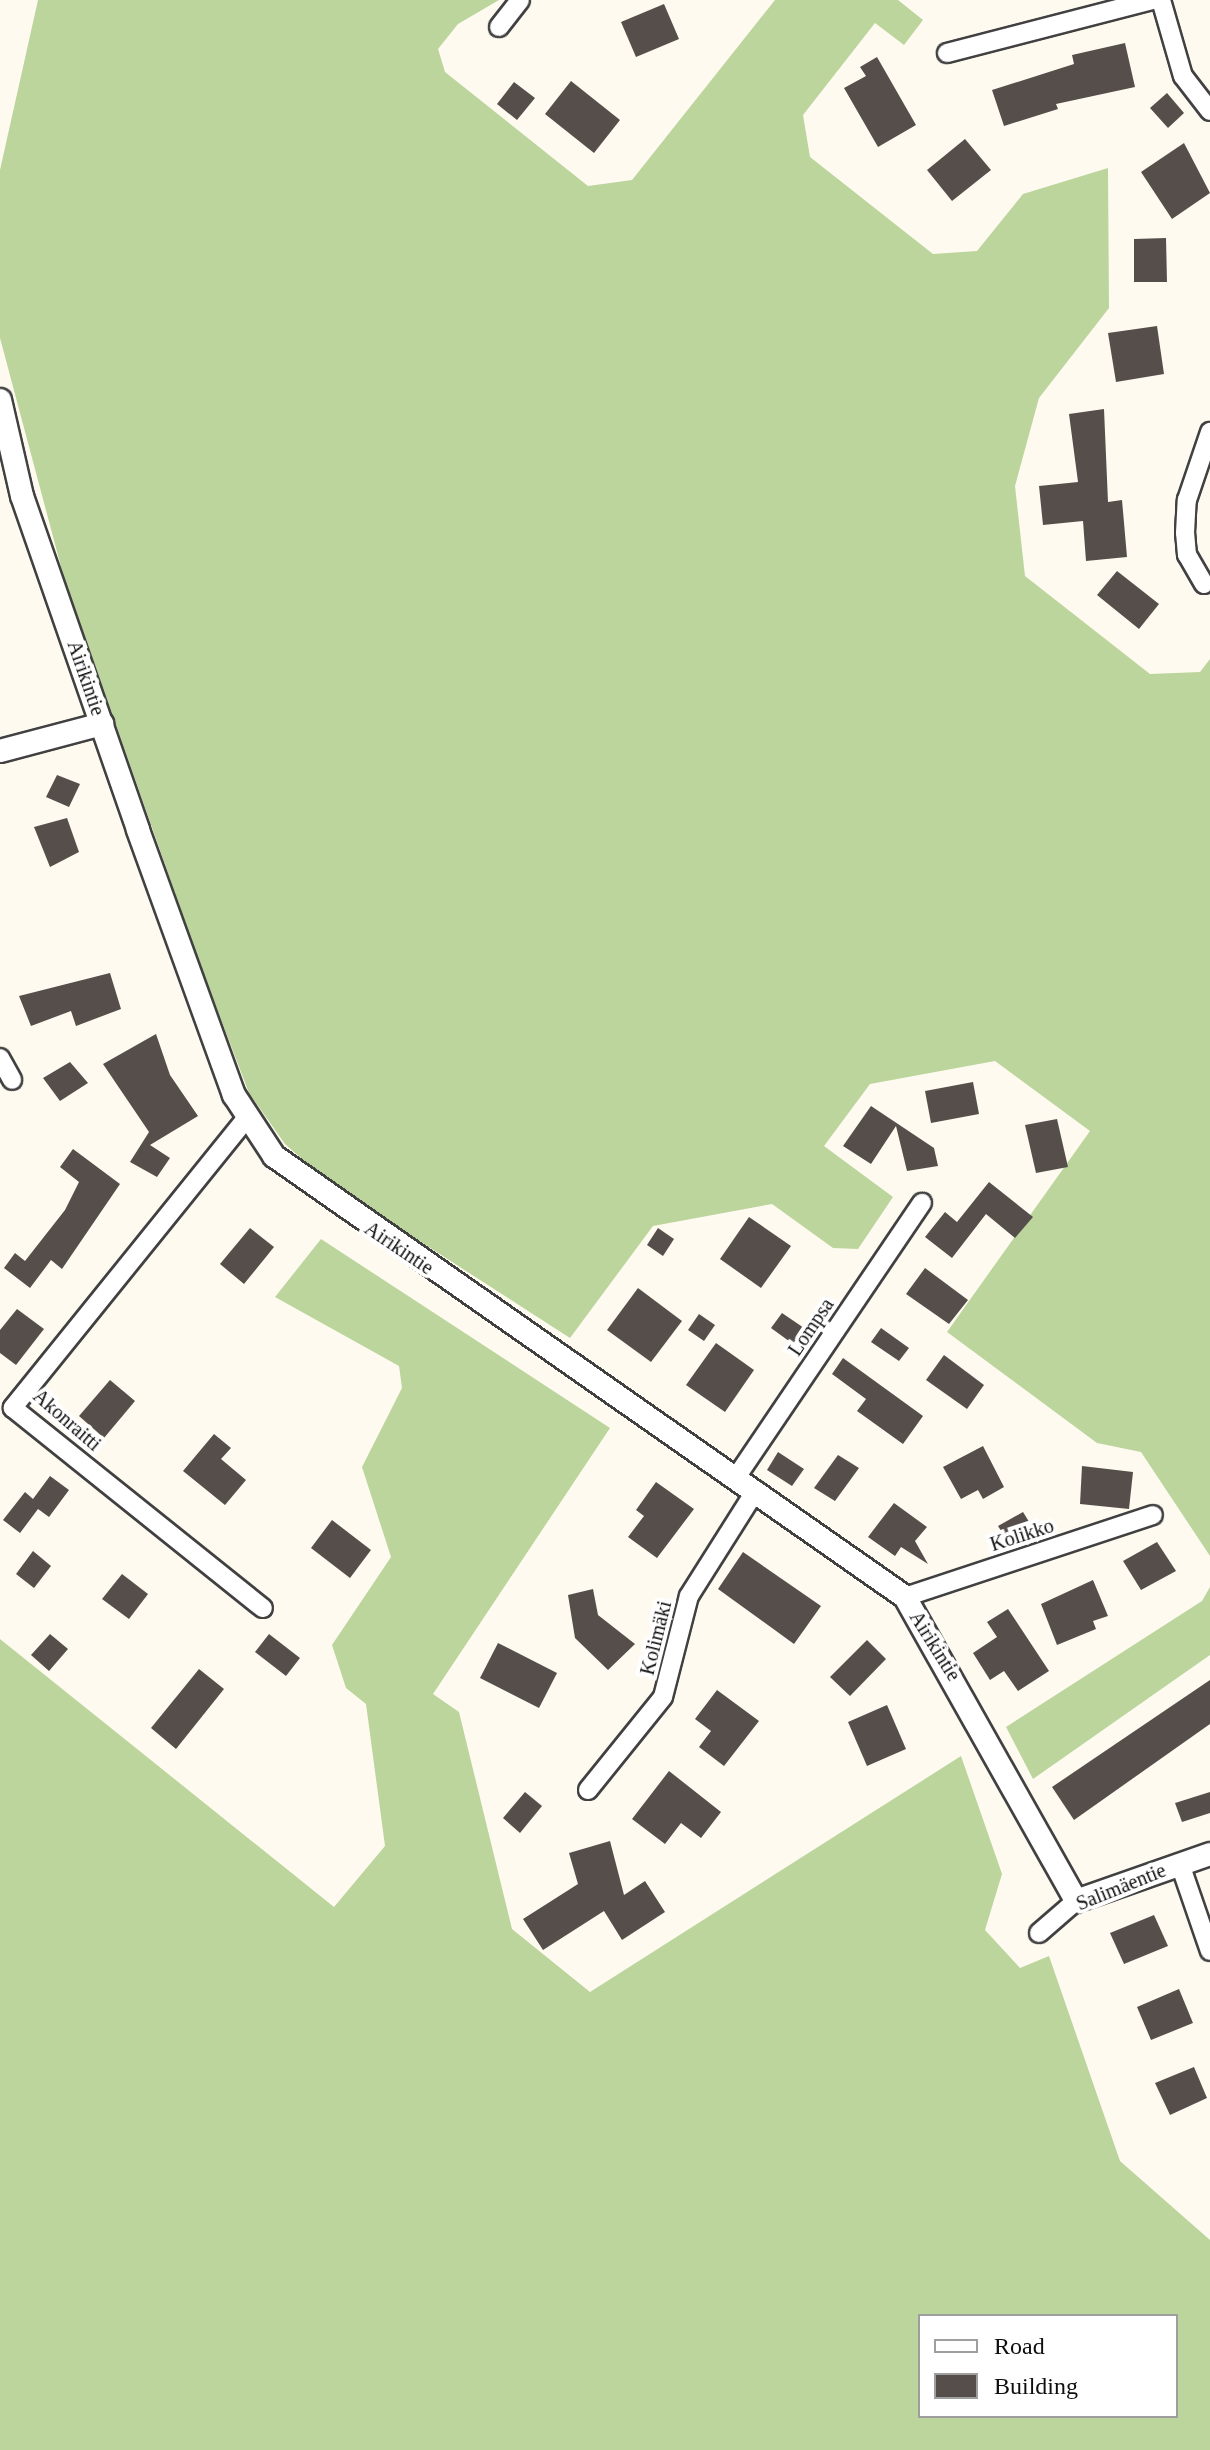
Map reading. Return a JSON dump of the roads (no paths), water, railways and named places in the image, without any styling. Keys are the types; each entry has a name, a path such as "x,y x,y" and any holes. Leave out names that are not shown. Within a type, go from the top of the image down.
{"street":[{"path":"499,27 520,0"},
{"path":"947,53 1152,0"},
{"path":"1161,0 1183,76 1210,111"},
{"name":"Airikintie","path":"0,400 22,496 245,1120 312,1189 737,1476 905,1597 1076,1901"},
{"path":"1204,584 1187,555 1185,533 1187,500 1210,432"},
{"path":"0,751 102,724"},
{"path":"0,1058 12,1080"},
{"name":"Akonraitti","path":"245,1120 7,1402 263,1608"},
{"name":"Lompsa","path":"737,1476 922,1203"},
{"name":"Kolimäki","path":"588,1790 663,1697 689,1596 756,1490"},
{"name":"Kolikko","path":"905,1597 1153,1515"},
{"name":"Salimäentie","path":"1039,1933 1076,1901 1210,1854"},
{"path":"1180,1864 1210,1951"}]}
